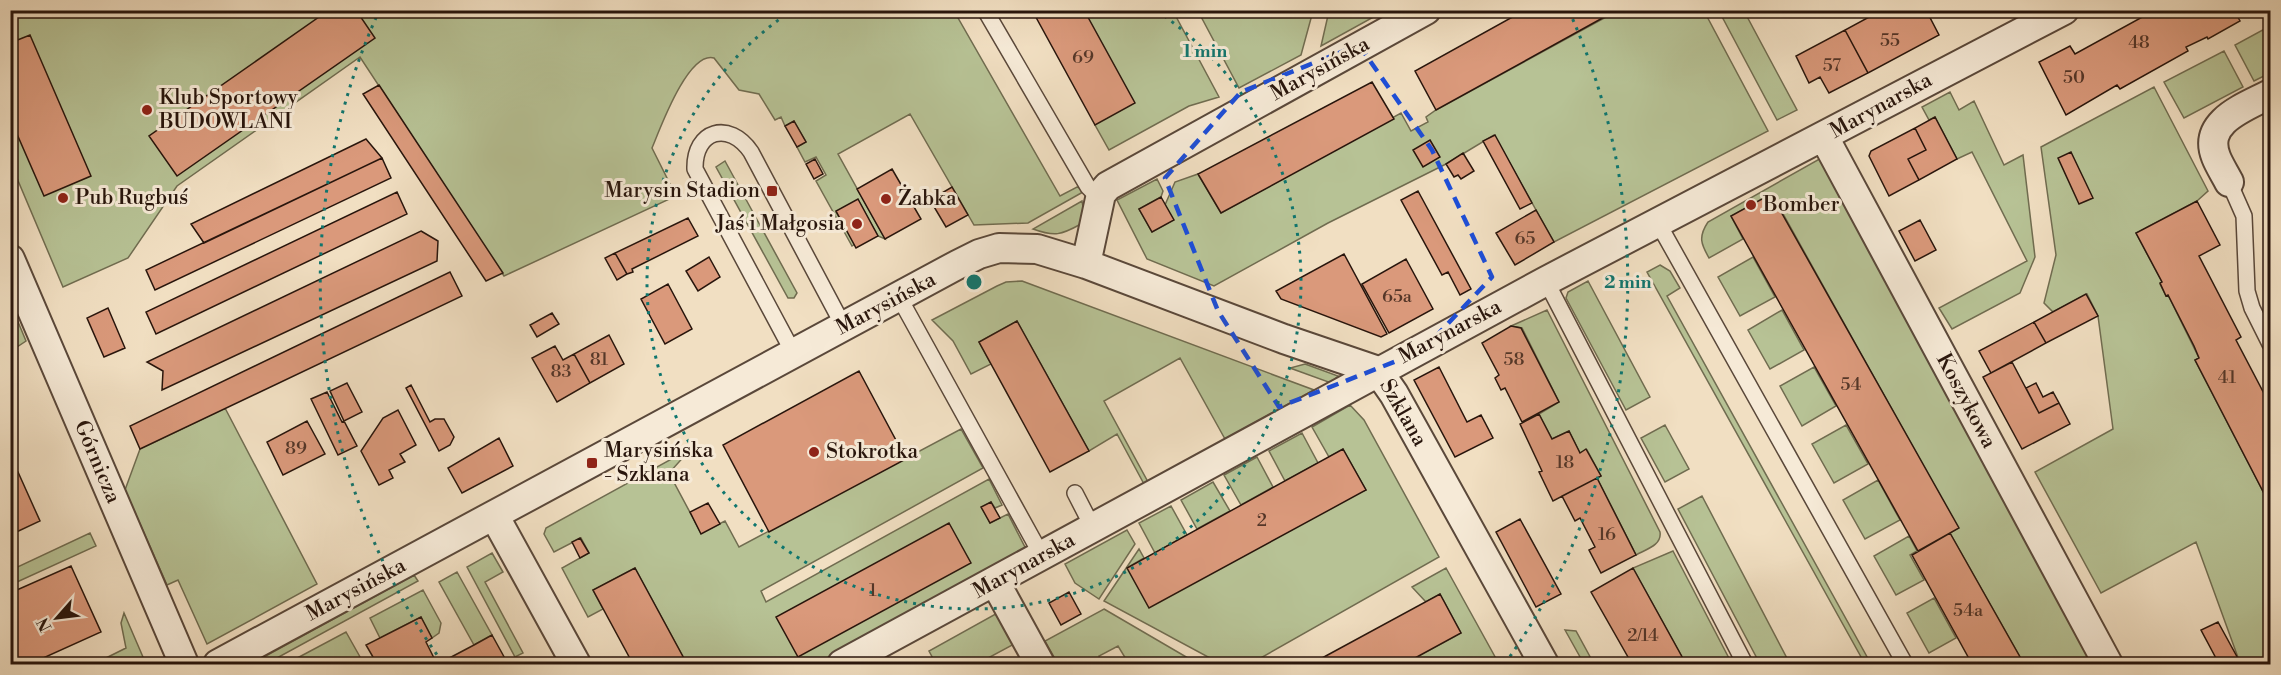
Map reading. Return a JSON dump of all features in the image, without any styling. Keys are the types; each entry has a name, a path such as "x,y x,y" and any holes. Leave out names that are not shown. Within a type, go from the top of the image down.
{"street":[{"name":"Marysińska","path":"1101,195 1108,186 1426,10"},
{"name":"Marynarska","path":"842,664 1546,281 2064,10"},
{"path":"2229,182 2215,156 2213,141 2217,128 2227,118 2271,94"},
{"name":"Koszykowa","path":"1824,137 2108,664"},
{"path":"1086,264 1101,195"},
{"name":"Marysińska","path":"218,664 980,254 999,248 1037,249 1086,264"},
{"name":"Górnicza","path":"10,259 184,664"},
{"name":"Szklana","path":"1086,264 1284,339 1378,371 1394,394 1544,664"},
{"path":"495,517 576,664"},
{"path":"995,582 1040,664"}],"lane":[{"path":"985,10 1088,187 1101,195"},
{"path":"794,354 695,169 695,157 699,147 715,134 734,135 747,147 844,327"},
{"path":"2229,182 2244,216 2247,291 2252,308 2271,344"},
{"path":"1658,223 1905,664"},
{"path":"1546,281 1745,664"},
{"path":"899,297 1042,556"},
{"path":"1075,493 1093,528"}],"highlighted area":[{"path":"1359,45 1432,150 1492,277 1422,351 1279,407 1218,311 1165,178 1241,92"}],"green space":[{"name":"Klub Sportowy BUDOWLANI","path":"10,11 954,11 1060,196 1077,187 1083,189 1083,192 1028,223 974,225 910,114 838,154 885,239 878,236 858,200 836,212 855,244 852,246 816,181 826,175 816,157 805,162 797,147 806,142 794,121 785,126 781,117 775,120 759,94 739,90 714,58 704,59 694,66 676,93 652,148 676,196 504,276 360,57 177,186 128,258 63,287 11,164"},
{"path":"1084,11 1173,11 1219,97 1189,106 1109,150 1095,125"},
{"path":"1198,11 1313,11 1301,55 1239,88"},
{"path":"1329,11 1377,11 1379,14 1321,46"},
{"path":"1617,11 1704,11 1768,131 1554,242 1494,135 1446,164 1328,223 1214,286 1147,259 1117,200 1157,179 1163,191 1161,197 1139,209 1152,232 1173,220 1165,205 1175,182 1198,174 1221,213 1401,113 1411,131 1428,122 1426,117 1436,110"},
{"path":"1719,11 1744,11 1797,110 1777,120"},
{"path":"2270,26 2270,73 2254,81 2235,45"},
{"path":"2224,51 2243,87 2184,118 2164,82"},
{"path":"2154,87 2208,191 2197,201 2136,233 2199,358 2195,360 2270,505 2270,664 2240,663 2196,542 2101,593 2035,472 2113,429 2098,316 2087,294 2053,312 2044,303 2056,255 2041,147"},
{"path":"1950,92 1959,110 1974,101 2004,165 2023,155 2035,257 2020,293 1952,329 1939,308 2027,261 1972,152 1957,159 1935,117 1929,120 1922,107"},
{"path":"1823,157 2094,664 2024,664 1950,533 1958,528 1772,194 1731,216 1743,239 1709,258 1706,253 1702,236 1708,222"},
{"path":"725,161 797,293 794,298 788,298 716,167"},
{"path":"1082,201 1084,213 1081,224 1058,234 1033,229"},
{"path":"1753,257 1775,297 1740,316 1718,277"},
{"path":"1660,265 1670,271 1680,288 1667,296 1871,664 1865,664 1647,272"},
{"path":"1022,281 1314,390 1225,439 1180,358 1104,401 1148,482 1144,484 1117,434 1089,451 1017,321 979,342 991,364 971,374 953,341 932,320 1006,282"},
{"path":"1588,281 1650,397 1626,410 1566,298 1568,292"},
{"path":"11,305 26,341 11,351 10,349"},
{"path":"1547,310 1660,532 1656,543 1636,555 1597,478 1601,476 1587,450 1580,453 1569,431 1552,439 1539,414 1559,402 1522,328 1511,326"},
{"path":"1782,310 1804,350 1770,369 1748,330"},
{"path":"1305,364 1338,376 1331,383 1290,368"},
{"path":"1814,367 1836,406 1802,426 1780,386"},
{"path":"1350,405 1364,420 1439,557 1250,664 1221,664 1104,601 1139,549 1144,558 1127,568 1366,490 1343,449 1329,457 1312,427"},
{"path":"225,408 317,584 207,644 178,580 167,585 125,490 140,449"},
{"path":"1665,425 1689,469 1665,482 1641,438"},
{"path":"1846,425 1868,464 1834,483 1812,444"},
{"path":"961,429 983,468 761,591 766,602 989,479 1002,505 995,508 991,502 982,507 990,523 1008,514 1028,553 825,664 687,664 635,568 593,590 603,609 588,617 562,568 589,553 581,538 554,552 544,534 546,528 686,451 688,452 669,473 701,533 725,521 739,547"},
{"path":"1302,433 1318,463 1285,481 1269,451"},
{"path":"1257,457 1273,487 1241,505 1224,475"},
{"path":"1878,480 1900,520 1865,539 1843,500"},
{"path":"1213,482 1230,511 1197,529 1181,500"},
{"path":"1702,496 1790,664 1760,664 1678,509"},
{"path":"1171,506 1187,535 1155,553 1139,523"},
{"path":"1127,530 1135,544 1099,599 1075,583 1065,564"},
{"path":"90,533 96,546 17,582 11,570"},
{"path":"1909,536 1917,551 1910,555 1924,580 1896,595 1874,556"},
{"path":"1673,551 1732,664 1686,664 1633,568"},
{"path":"492,553 503,572 485,582 523,653 515,657 467,567"},
{"path":"1446,568 1499,664 1404,664 1461,633 1440,594 1426,602 1412,587"},
{"path":"457,572 492,635 474,645 439,582"},
{"path":"414,575 418,581 266,664 251,664"},
{"path":"423,590 441,623 439,633 432,638 421,617 380,638 370,618"},
{"path":"1934,598 1956,638 1929,653 1907,613"},
{"path":"1104,609 1188,658 1176,664 1129,664 1118,646 1099,656 1103,664 1058,664 1045,641"},
{"path":"1001,611 1018,642 977,664 936,664 929,651"},
{"path":"124,613 146,664 99,664 126,648 121,623"},
{"path":"1565,630 1576,631 1594,664 1584,664"},
{"path":"346,632 364,664 286,664"}],"building":[{"path":"329,10 356,10 375,38 177,176 149,136"},
{"path":"1032,10 1084,10 1135,103 1095,125"},
{"path":"1525,10 1617,10 1436,110 1415,71"},
{"path":"1882,10 1926,10 1939,35 1868,73 1845,30"},
{"path":"2155,10 2234,10 2240,21 2208,39 2207,37 2186,47 2188,51 2120,89 2117,85 2066,115 2039,62 2070,46 2075,54"},
{"path":"1845,30 1868,73 1829,93 1820,77 1809,83 1796,56"},
{"path":"30,35 91,176 44,196 10,118 10,43"},
{"path":"1372,82 1394,119 1221,213 1198,174"},
{"path":"379,85 503,273 486,281 363,94"},
{"path":"1935,117 1957,159 1919,180 1908,159 1926,150 1915,128"},
{"path":"794,121 806,142 797,147 785,126"},
{"path":"1915,128 1926,150 1908,159 1919,180 1889,196 1869,156 1871,151"},
{"path":"1495,135 1532,203 1520,209 1483,141"},
{"path":"366,139 382,158 204,243 191,224"},
{"path":"1430,140 1440,157 1423,167 1413,150"},
{"path":"2071,152 2093,198 2079,204 2058,158"},
{"path":"1463,153 1474,171 1461,179 1458,175 1454,177 1446,164"},
{"path":"382,158 391,178 155,290 146,270"},
{"path":"815,159 823,174 814,179 806,164"},
{"name":"Żabka","path":"892,169 921,219 885,239 857,189"},
{"path":"952,187 968,215 946,227 930,200"},
{"path":"1418,191 1471,289 1460,295 1448,272 1442,275 1401,200"},
{"path":"397,192 407,214 156,334 146,312"},
{"path":"1771,194 1959,528 1918,551 1731,216"},
{"path":"1161,197 1174,220 1152,232 1139,209"},
{"name":"Jaś i Małgosia","path":"858,199 878,236 856,248 836,211"},
{"path":"2197,201 2220,245 2199,256 2241,337 2236,340 2270,405 2270,505 2195,360 2199,358 2194,346 2168,295 2166,296 2160,283 2162,282 2136,233"},
{"path":"1536,210 1554,242 1515,265 1496,233"},
{"path":"688,218 698,236 632,269 633,272 627,274 615,253"},
{"path":"1920,220 1936,250 1915,261 1899,231"},
{"path":"421,231 438,241 437,261 162,390 163,371 147,362"},
{"path":"615,253 627,274 617,280 605,258"},
{"path":"1344,254 1387,334 1381,337 1281,299 1276,291"},
{"path":"709,257 720,277 698,291 686,271"},
{"path":"1406,259 1433,309 1389,333 1362,284"},
{"path":"450,272 462,296 140,449 130,426"},
{"path":"668,284 692,329 665,344 641,299"},
{"path":"2086,294 2098,316 2046,343 2034,322"},
{"path":"108,308 125,348 104,357 87,318"},
{"path":"552,313 559,324 537,337 530,325"},
{"path":"1017,321 1089,451 1050,472 979,342"},
{"path":"2034,322 2046,343 1991,373 1979,351"},
{"path":"1511,326 1521,328 1559,402 1522,422 1505,388 1501,390 1495,378 1499,375 1482,343"},
{"path":"609,335 624,364 590,383 574,354"},
{"path":"555,346 563,360 574,354 590,383 557,402 532,358"},
{"path":"2012,362 2039,413 2059,403 2070,424 2022,449 1983,377"},
{"path":"1439,367 1467,422 1481,415 1493,438 1455,457 1414,380"},
{"name":"Stokrotka","path":"859,371 906,459 769,532 723,445"},
{"path":"347,383 362,412 344,421 330,391"},
{"path":"2036,383 2043,397 2053,392 2059,403 2039,413 2026,388"},
{"path":"411,385 430,422 435,419 444,419 454,437 450,445 439,451 406,388"},
{"path":"327,392 357,446 338,455 311,399"},
{"path":"398,410 416,445 400,454 405,462 389,470 393,478 379,485 361,451 383,418"},
{"path":"1539,414 1552,439 1569,431 1580,453 1586,449 1601,476 1553,501 1520,424"},
{"path":"307,421 325,454 283,475 267,442"},
{"path":"499,438 513,466 462,493 448,468"},
{"path":"1343,449 1366,490 1149,608 1127,568"},
{"path":"18,472 40,521 10,535 10,476"},
{"path":"1597,478 1636,555 1601,573 1589,550 1595,547 1580,518 1575,521 1562,496"},
{"path":"991,502 1000,518 990,523 981,507"},
{"path":"708,503 720,524 701,534 690,512"},
{"path":"1520,519 1561,594 1536,607 1496,532"},
{"path":"949,523 971,563 798,657 776,617"},
{"path":"1950,533 2024,664 1972,664 1912,555"},
{"path":"580,538 589,553 580,558 572,542"},
{"path":"71,566 101,632 30,664 11,664 10,593"},
{"path":"635,568 687,664 633,664 593,590"},
{"path":"1633,568 1686,664 1632,664 1591,592"},
{"path":"1069,592 1081,614 1061,625 1049,603"},
{"path":"1440,594 1461,633 1404,664 1311,664"},
{"path":"421,617 432,638 426,642 437,664 377,664 366,645"},
{"path":"2218,622 2241,664 2213,664 2218,662 2201,630"},
{"path":"492,635 508,664 438,664 474,645"}],"place":[{"name":"Klub Sportowy BUDOWLANI","path":"147,110"},
{"name":"Marysin Stadion","path":"772,191"},
{"name":"Pub Rugbuś","path":"63,198"},
{"name":"Żabka","path":"886,199"},
{"name":"Bomber","path":"1751,205"},
{"name":"Jaś i Małgosia","path":"857,224"},
{"name":"Stokrotka","path":"814,452"},
{"name":"Marysińska - Szklana","path":"592,463"}]}
